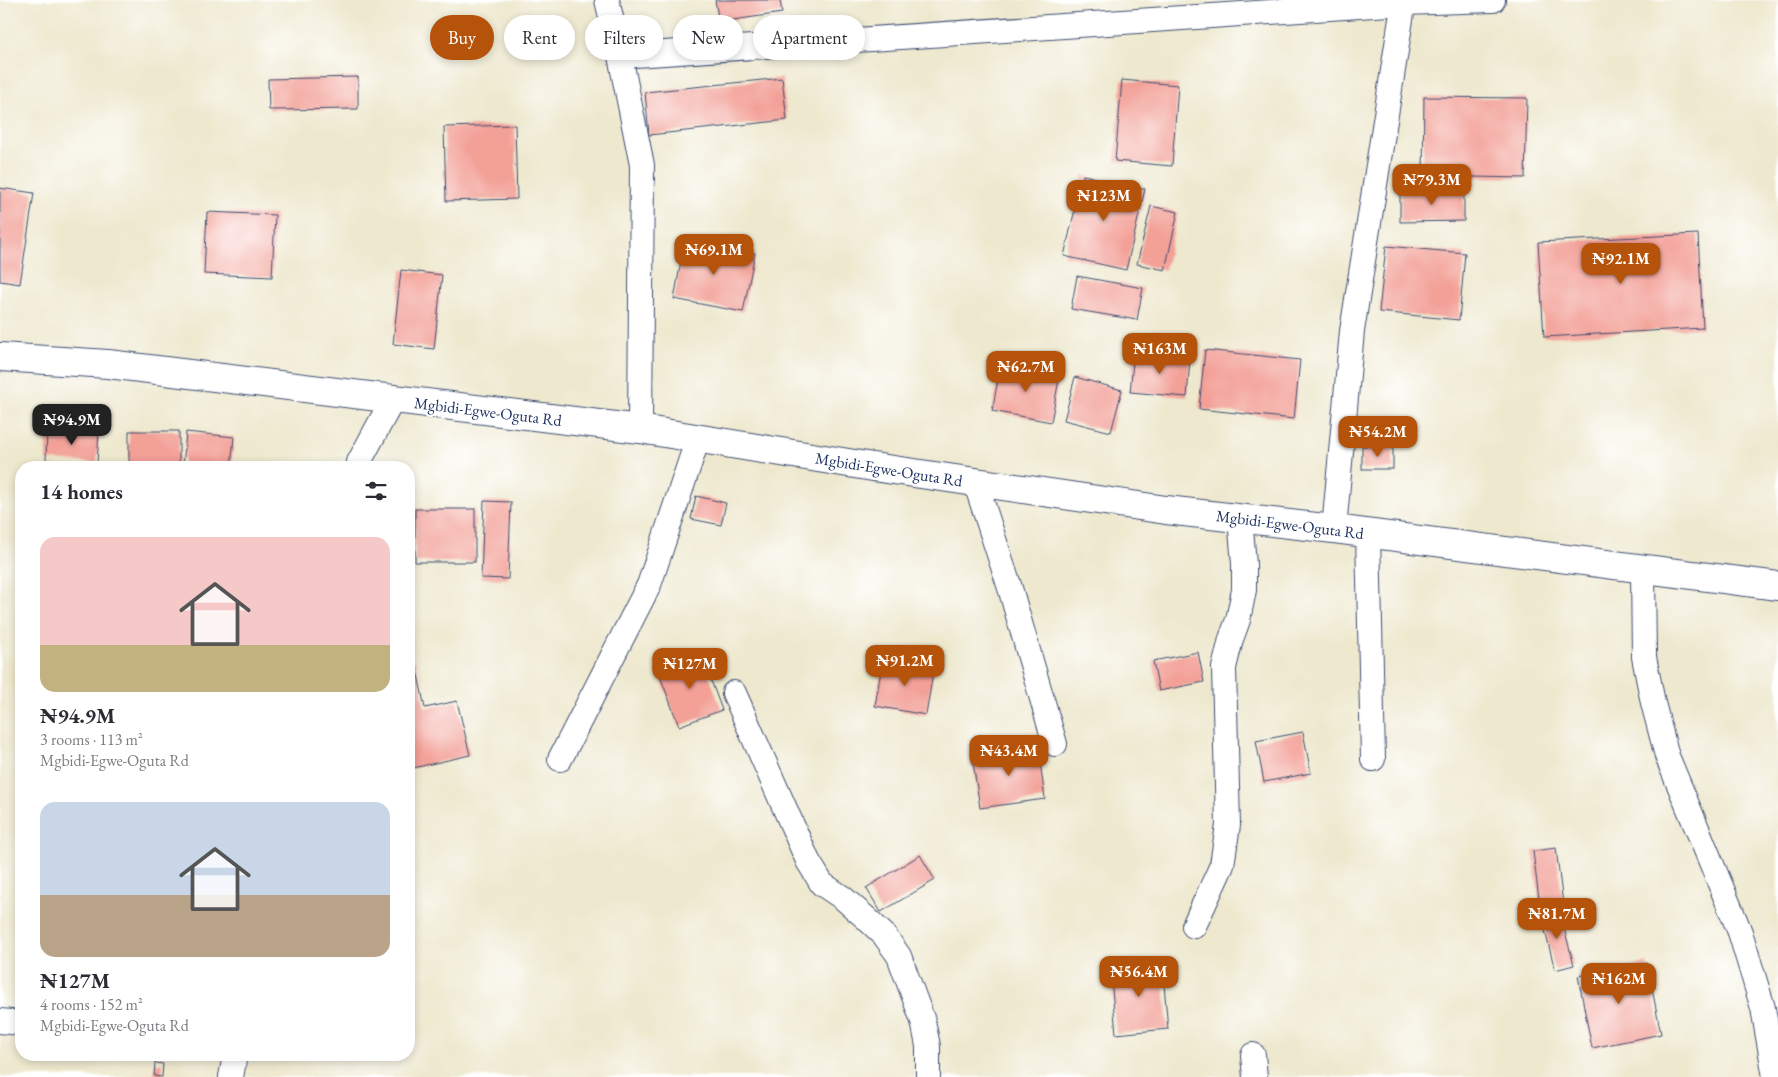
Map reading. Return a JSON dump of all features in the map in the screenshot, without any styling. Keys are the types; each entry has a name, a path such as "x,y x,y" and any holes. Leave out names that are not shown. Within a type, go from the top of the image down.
{"street":[{"path":"607,0 610,15"},
{"path":"663,53 1404,1 1493,0"},
{"path":"1334,529 1352,331 1404,1"},
{"path":"621,60 642,165 640,429"},
{"name":"Mgbidi-Egwe-Oguta Rd","path":"0,357 108,364 640,429 1166,510 1334,529 1778,586"},
{"path":"360,461 393,399"},
{"path":"560,758 649,585 698,438"},
{"path":"975,482 1010,588 1056,744"},
{"path":"1194,926 1222,865 1228,825 1224,668 1238,620 1244,590 1240,518"},
{"path":"1368,534 1373,758"},
{"path":"1643,569 1644,657 1655,712 1667,756 1740,932 1763,1008 1775,1077"},
{"path":"734,693 808,861 822,884 843,898 866,918 884,935 899,956 923,1021 928,1046 928,1077"},
{"path":"0,1021 15,1022"},
{"path":"231,1077 233,1061"}],"building":[{"path":"715,0 780,0 782,13 753,15 753,17 743,19 743,15 718,15"},
{"path":"358,77 358,109 269,110 268,79"},
{"path":"782,78 787,120 649,135 645,92"},
{"path":"1122,80 1178,85 1172,166 1115,161"},
{"path":"1424,97 1527,98 1525,178 1423,176"},
{"path":"515,125 517,199 446,201 444,127"},
{"path":"1083,175 1145,189 1126,270 1064,256"},
{"path":"0,188 34,193 20,284 0,281"},
{"path":"1464,191 1464,221 1400,222 1400,192"},
{"path":"1151,206 1178,212 1165,270 1137,264"},
{"path":"207,212 275,215 272,277 204,274"},
{"path":"1698,234 1703,328 1544,337 1538,242"},
{"path":"685,239 755,253 743,312 674,299"},
{"path":"1386,246 1465,253 1459,320 1379,312"},
{"path":"401,270 442,275 434,349 393,344"},
{"path":"1077,276 1143,288 1137,320 1071,309"},
{"path":"1205,350 1300,360 1294,419 1199,409"},
{"path":"1134,353 1190,359 1187,397 1130,392"},
{"path":"1001,364 1060,374 1051,422 992,411"},
{"path":"1075,377 1122,390 1111,432 1064,420"},
{"path":"47,429 99,432 97,461 46,460"},
{"path":"129,431 179,431 179,461 129,461"},
{"path":"186,432 234,437 232,461 184,461"},
{"path":"1362,446 1393,446 1393,469 1362,469"},
{"path":"696,496 726,503 721,525 691,519"},
{"path":"484,501 511,502 508,579 481,578"},
{"path":"415,509 475,509 475,562 415,562"},
{"path":"1198,652 1204,682 1159,691 1153,661"},
{"path":"701,654 722,710 679,726 658,671"},
{"path":"883,659 934,667 926,715 875,706"},
{"path":"415,661 425,708 457,701 470,755 415,768"},
{"path":"1303,732 1311,773 1264,782 1256,741"},
{"path":"1038,746 1045,799 980,808 972,756"},
{"path":"1556,848 1563,904 1540,908 1533,851"},
{"path":"920,855 935,880 881,912 866,888"},
{"path":"1559,910 1574,965 1555,970 1541,915"},
{"path":"1162,962 1168,1029 1116,1034 1110,966"},
{"path":"1647,963 1661,1034 1592,1048 1578,976"},
{"path":"155,1063 163,1064 162,1077 154,1076"}]}
